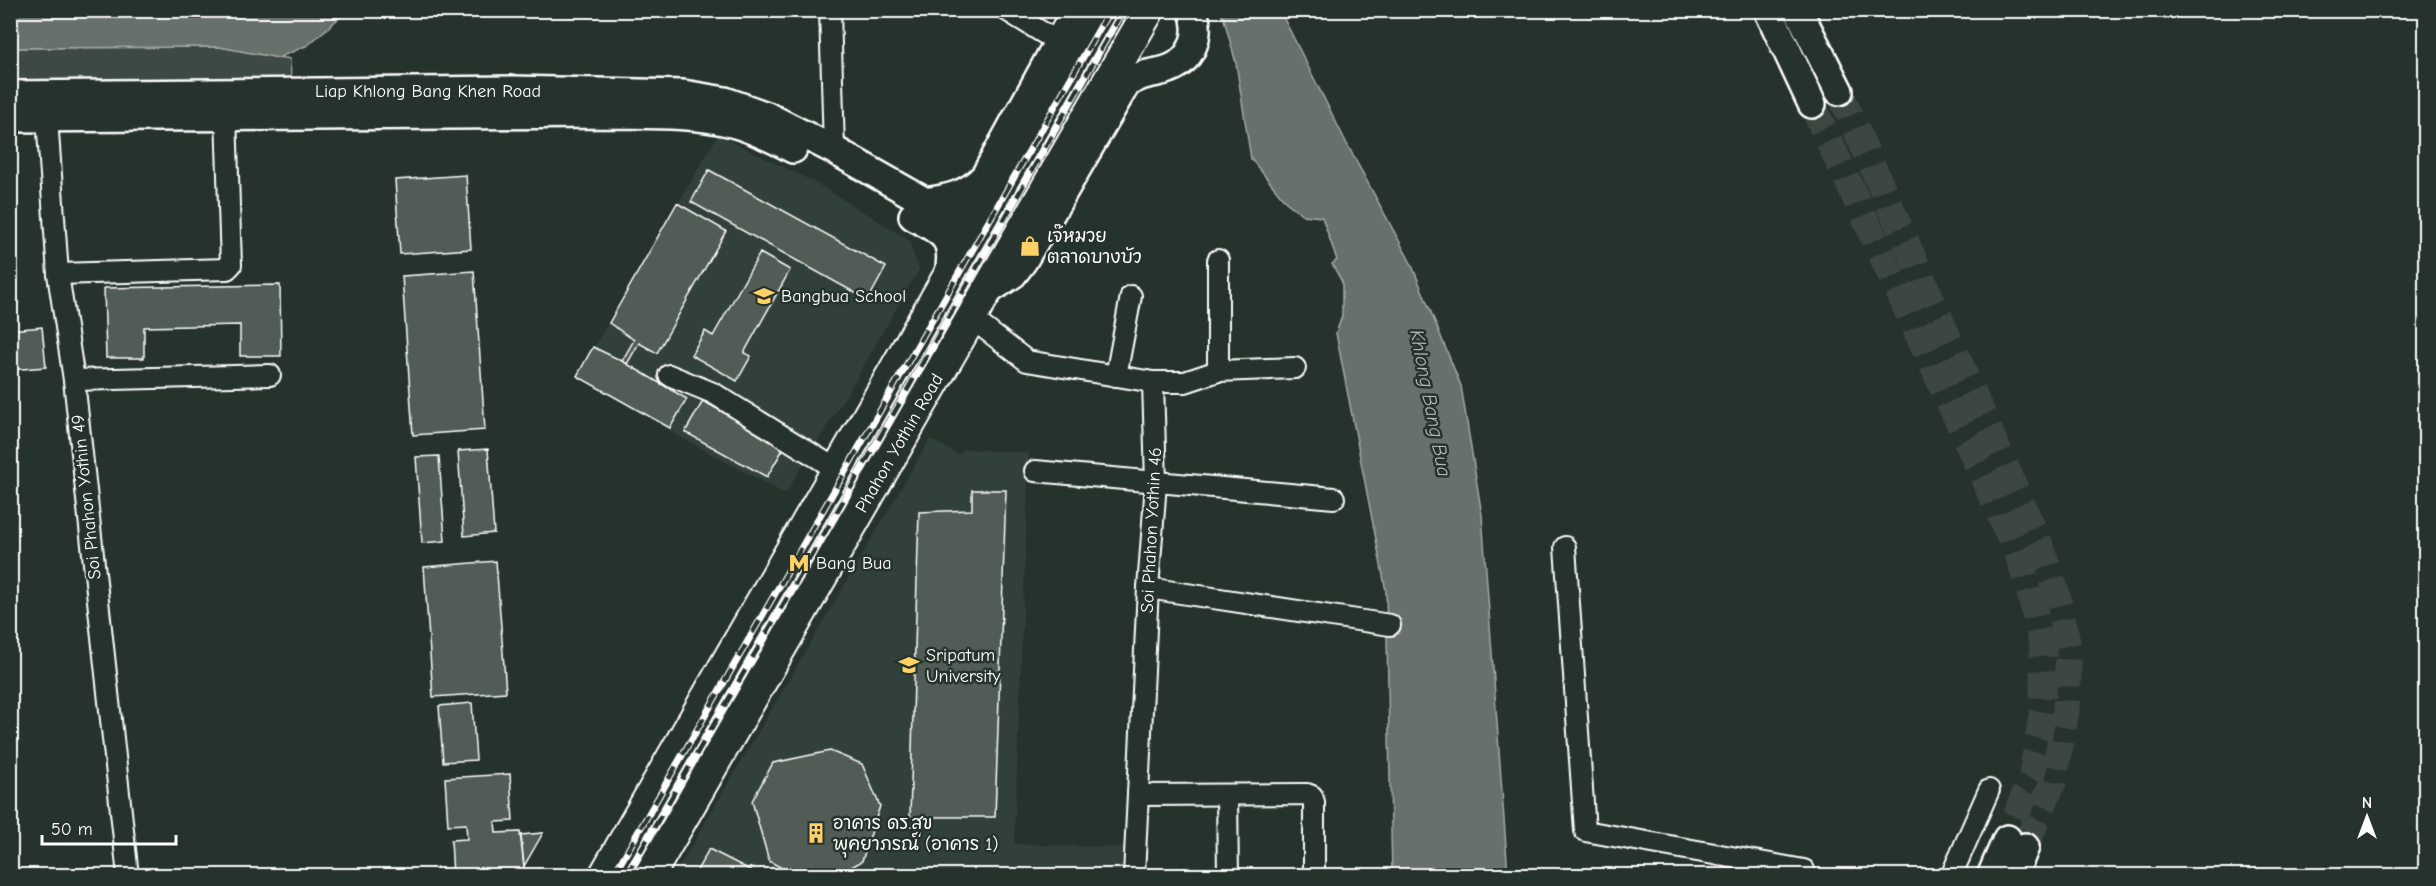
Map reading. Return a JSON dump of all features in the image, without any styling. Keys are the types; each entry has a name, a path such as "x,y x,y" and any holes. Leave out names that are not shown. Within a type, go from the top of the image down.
{"main road":[{"path":"924,202 961,195 975,187 985,176 1076,10"},
{"path":"604,876 836,468 1101,10"},
{"name":"Phahon Yothin Road","path":"649,876 1149,10"},
{"path":"987,291 1013,274 1023,261 1126,84 1144,73 1168,69 1185,57 1196,39 1197,27 1192,10"},
{"path":"1768,10 1812,104"},
{"path":"1798,10 1839,91"},
{"name":"Liap Khlong Bang Khen Road","path":"10,95 490,90 683,94 725,101 767,116 803,144 829,157"},
{"name":"Liap Khlong Bang Khen Road","path":"10,118 226,115 606,114 686,116 729,122 771,137 803,144"},
{"path":"829,157 924,202 952,218 975,217 984,211"},
{"path":"829,157 944,234 949,242 951,253 949,273"},
{"path":"1991,876 2016,843 2013,876"}],"street":[{"path":"829,157 830,10"},
{"path":"1006,10 1058,42"},
{"path":"58,274 227,269 231,265 226,115"},
{"name":"Soi Phahon Yothin 49","path":"47,118 58,274 74,380 128,876"},
{"path":"1218,260 1218,371"},
{"path":"1116,376 1131,296"},
{"path":"971,318 1027,361 1154,382 1185,382 1218,371 1295,368"},
{"path":"74,380 270,375"},
{"path":"669,375 713,393 836,468"},
{"name":"Soi Phahon Yothin 46","path":"1134,876 1148,588 1156,483 1154,382"},
{"path":"1035,471 1334,498"},
{"path":"1565,547 1586,831 1804,870"},
{"path":"1148,588 1390,625"},
{"path":"1951,876 1989,790"},
{"path":"1138,795 1306,794 1312,796 1314,802 1314,876"},
{"path":"1227,795 1228,876"}],"shaded area":[{"path":"220,47 290,59 291,81 11,87 10,48"},
{"name":"Bangbua School","path":"718,135 816,183 909,240 919,269 859,374 785,494 675,434 577,376"},
{"name":"Sripatum University","path":"930,439 959,455 964,449 1029,453 1014,844 1124,848 1123,875 674,876"}],"water":[{"path":"10,11 347,11 308,45 278,58 220,47 11,48"},
{"name":"Khlong Bang Bua","path":"1220,11 1280,11 1347,144 1411,263 1461,386 1482,515 1508,875 1392,875 1386,591 1336,333 1342,316 1342,282 1332,264 1337,260 1322,217 1303,215 1286,202 1251,159 1236,63"}],"building":[{"path":"709,170 886,267 868,300 691,202"},
{"path":"466,175 471,249 400,254 395,180"},
{"path":"677,203 726,231 657,353 639,343 627,364 622,361 634,340 609,323"},
{"path":"760,253 790,270 744,353 751,356 737,381 691,355 705,331 713,336"},
{"path":"474,271 485,430 413,435 402,276"},
{"path":"280,285 281,356 240,356 240,325 144,327 144,358 106,358 104,288"},
{"path":"42,327 46,367 10,370 10,330"},
{"path":"593,347 687,399 670,428 577,376"},
{"path":"703,401 785,446 767,477 685,432"},
{"path":"488,449 494,533 464,536 458,451"},
{"path":"439,456 445,541 422,543 416,457"},
{"path":"972,490 1006,490 995,817 910,817 919,512 972,510"},
{"path":"496,561 506,692 433,697 424,567"},
{"path":"472,703 476,760 443,762 439,706"},
{"name":"อาคาร ดร.สุข พุคยาภรณ์ (อาคาร 1)","path":"830,751 862,764 880,806 862,861 836,876 796,876 769,861 752,801 773,763"},
{"path":"510,774 513,821 495,822 496,833 520,832 525,876 453,876 451,840 467,839 466,824 448,825 445,778"},
{"path":"543,833 524,866 521,835"},
{"path":"709,849 756,873 754,876 694,876"}],"tunnel":[{"path":"1839,91 2040,545 2056,592 2069,650 2066,711 2053,782 2025,847"},
{"path":"1812,104 2020,560 2031,596 2043,647 2043,711 2032,776 2007,839"}],"railway":[{"path":"613,876 1110,10"},
{"path":"626,876 901,401 1123,10"}],"place":[{"name":"เจ๊หมวย ตลาดบางบัว","path":"1030,246"},
{"name":"Bangbua School","path":"764,296"},
{"name":"Bang Bua","path":"799,563"},
{"name":"Sripatum University","path":"909,665"},
{"name":"อาคาร ดร.สุข พุคยาภรณ์ (อาคาร 1)","path":"816,833"}]}
